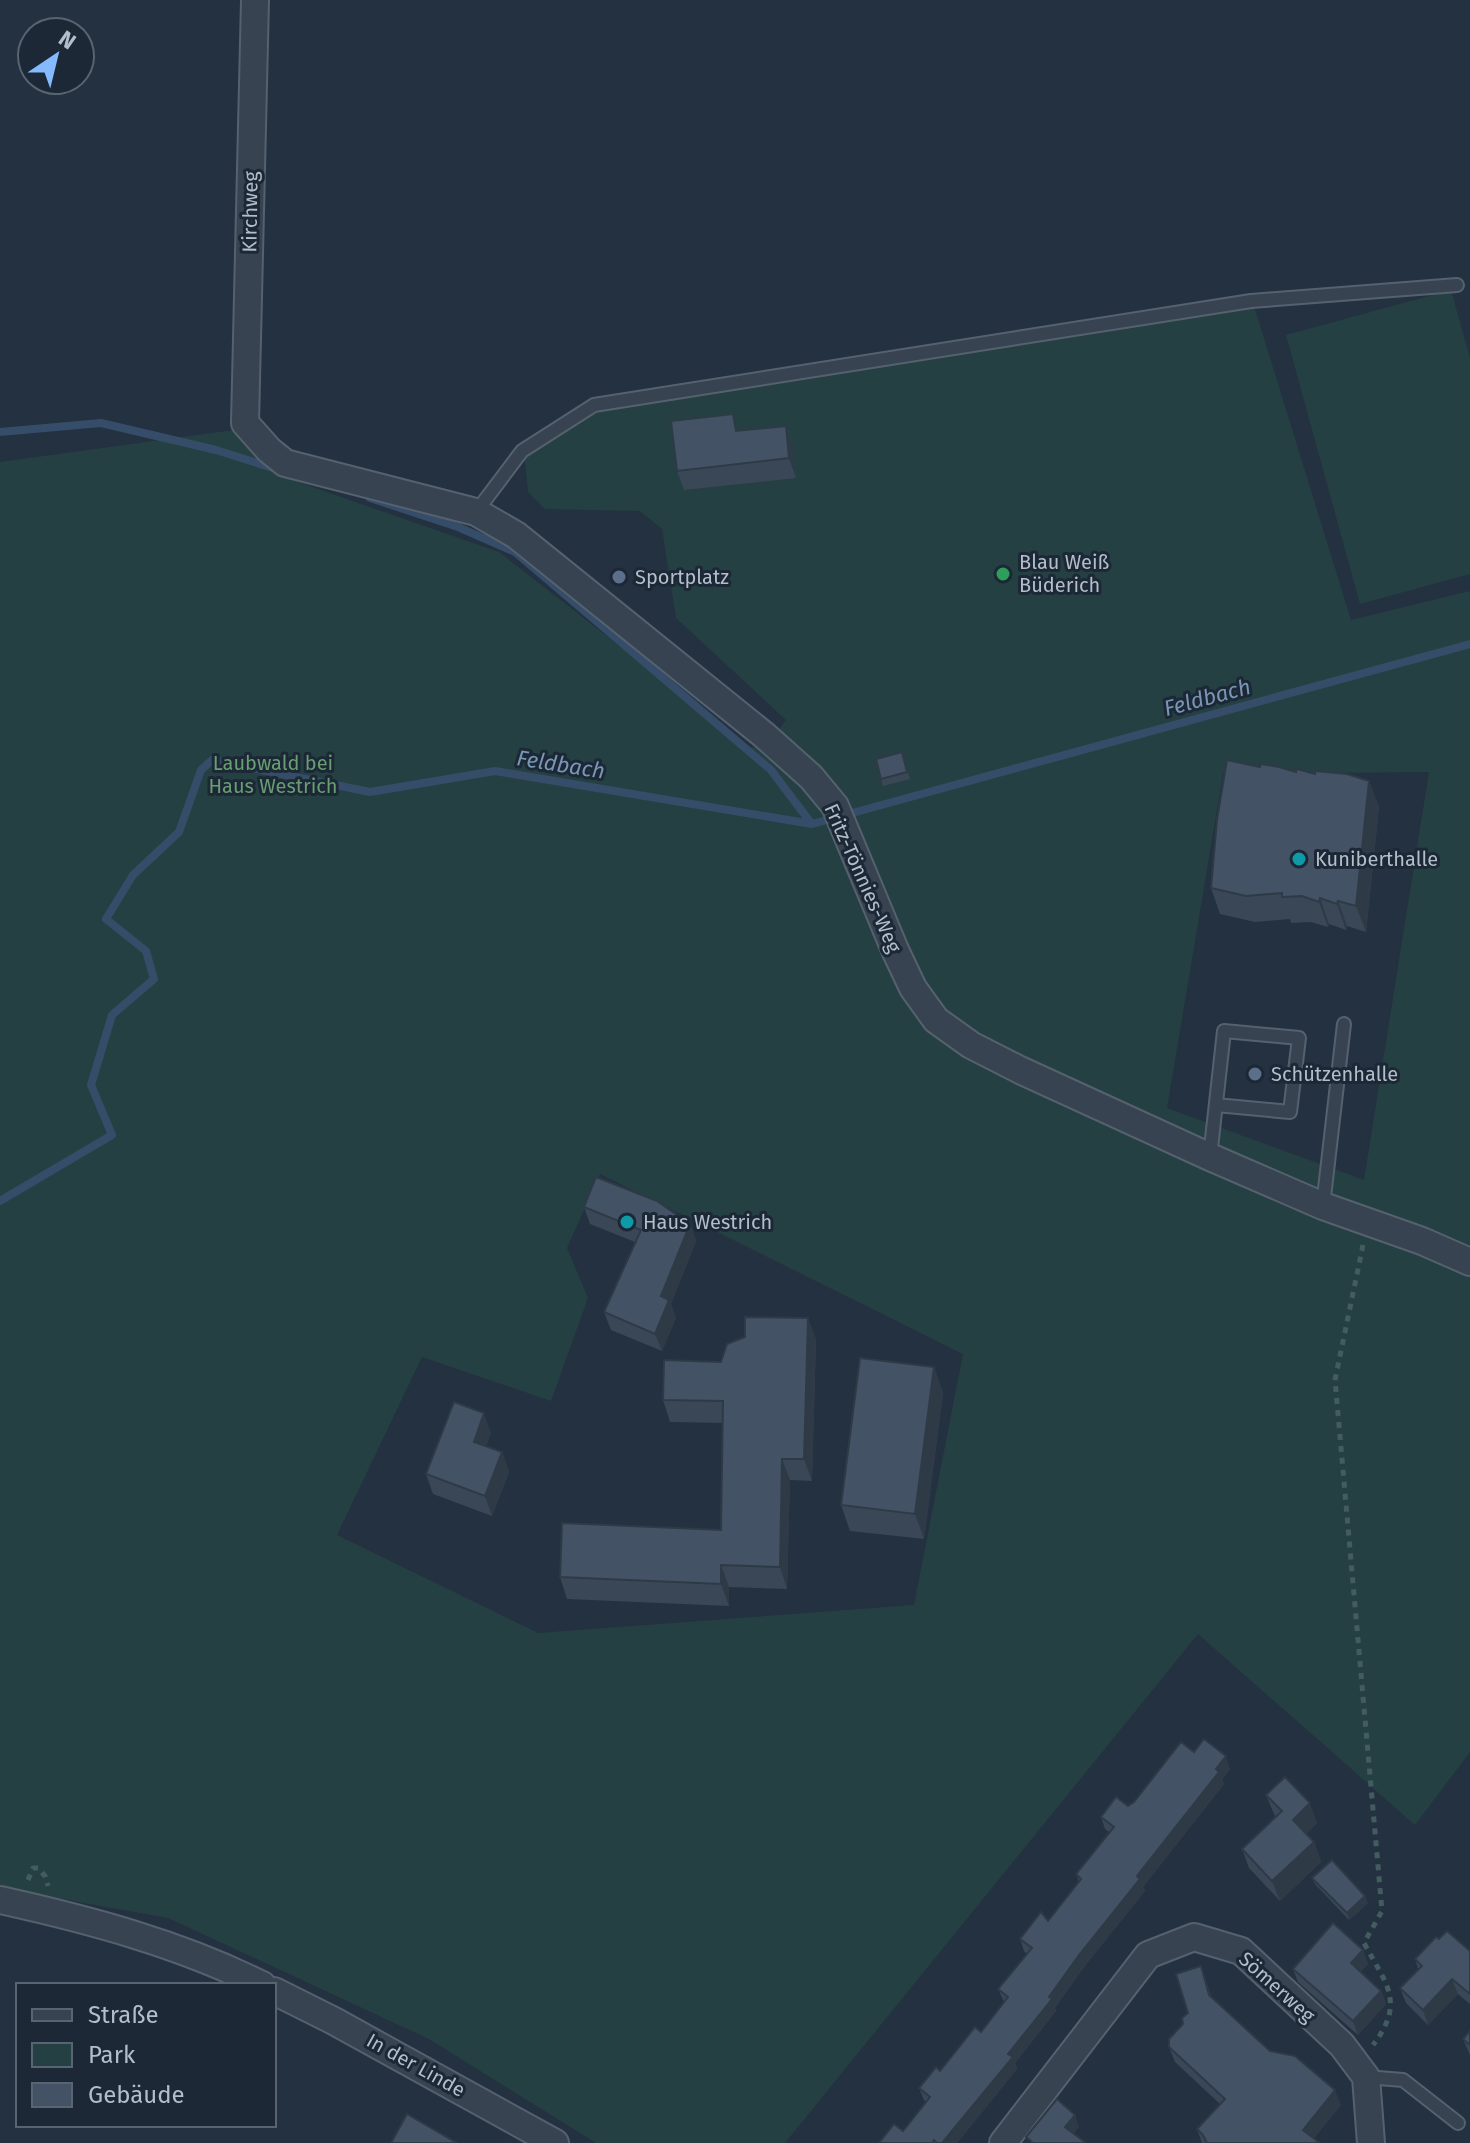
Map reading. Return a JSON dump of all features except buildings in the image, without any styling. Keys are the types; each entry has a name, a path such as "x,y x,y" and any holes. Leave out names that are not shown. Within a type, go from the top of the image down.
{"street":[{"name":"Kirchweg","path":"245,423 255,0"},
{"name":"Fritz-Tönnies-Weg","path":"245,423 285,463 476,512 516,535 764,735 811,777 839,815 913,988 936,1020 971,1045 1210,1157 1323,1206 1422,1241 1470,1262"},
{"path":"0,1900 100,1925 174,1948 222,1965 258,1983"},
{"name":"Sömerweg","path":"1003,2143 1148,1955 1194,1937 1241,1951 1342,2045 1360,2068"},
{"name":"In der Linde","path":"276,1992 555,2143"},
{"path":"1360,2068 1371,2143"}],"lane":[{"path":"476,512 522,451 594,405 1251,301 1457,285"},
{"path":"1323,1206 1344,1024"},
{"path":"1210,1157 1224,1031 1299,1038 1290,1112 1216,1105"},
{"path":"1360,2068 1403,2080 1458,2123"}],"path":[{"path":"1360,2068 1388,2026 1392,1996 1364,1943 1382,1911 1335,1380 1363,1245 1364,1222"}],"green space":[{"path":"1451,290 1470,358 1470,574 1360,604 1286,335"},
{"name":"Laubwald bei Haus Westrich","path":"1254,306 1351,620 1470,591 1470,1752 1415,1825 1198,1634 785,2143 596,2143 429,2039 168,1918 0,1888 0,462 234,430 298,482 499,552 749,747 766,747 786,720 676,618 662,529 640,511 545,509 528,492 524,452 595,410","holes":["1429,772 1364,1180 1167,1108 1223,774","600,1174 963,1354 914,1605 538,1633 337,1535 422,1357 551,1401 588,1298 567,1248"]}],"waterway":[{"path":"0,432 101,423 216,450 276,469"},
{"path":"370,498 458,527 515,552 771,770 811,823"},
{"name":"Feldbach","path":"0,1201 112,1135 91,1085 112,1015 154,979 146,951 106,919 133,875 179,832 201,770 212,760 370,792 495,771 812,824 1470,644"}],"place":[{"name":"Blau Weiß Büderich","path":"1003,574"},
{"name":"Sportplatz","path":"619,577"},
{"name":"Kuniberthalle","path":"1299,859"},
{"name":"Schützenhalle","path":"1255,1074"},
{"name":"Haus Westrich","path":"627,1222"}]}
